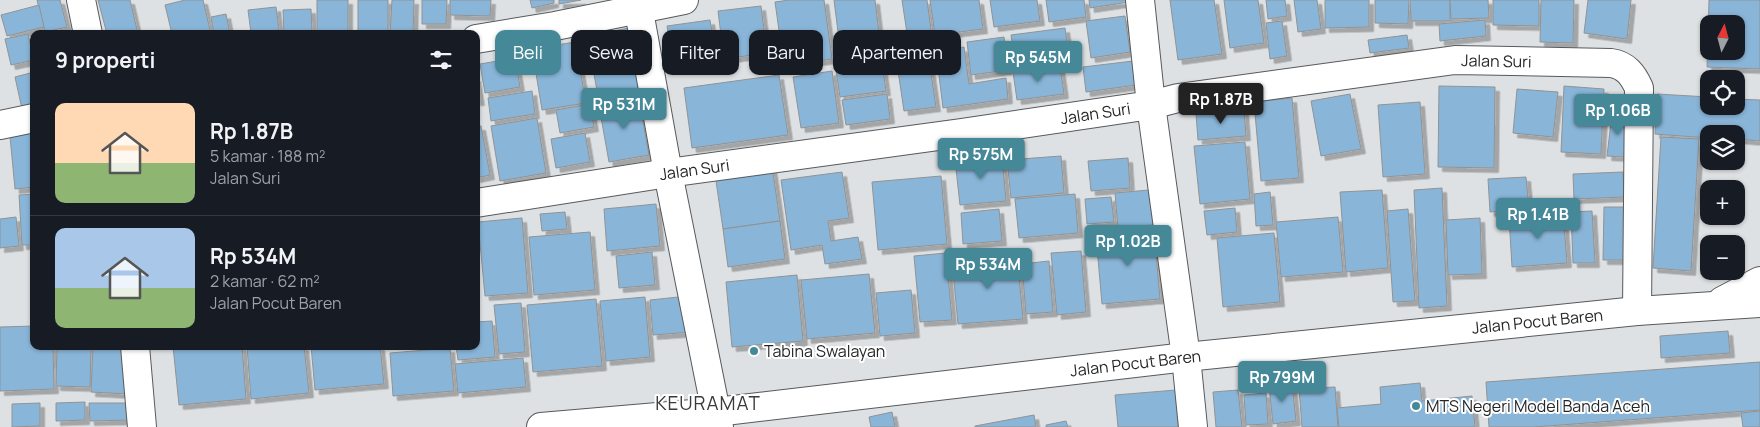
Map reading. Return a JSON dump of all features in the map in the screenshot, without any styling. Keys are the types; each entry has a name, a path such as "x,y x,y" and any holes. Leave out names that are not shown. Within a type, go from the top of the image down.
{"street":[{"path":"81,0 87,30"},
{"path":"480,38 638,5 684,0"},
{"path":"1140,0 1186,358 1193,427"},
{"path":"638,5 668,173 717,420"},
{"name":"Jalan Suri","path":"480,203 668,173 1152,105 1178,98 1455,60 1611,63 1619,64 1626,69 1634,77 1639,88 1637,311"},
{"path":"0,125 30,119"},
{"path":"1720,306 1760,281"},
{"name":"Jalan Pocut Baren","path":"541,427 717,420 1186,358 1637,311 1760,303"},
{"path":"1720,306 1760,322"},
{"path":"135,350 142,427"}],"building":[{"path":"37,0 60,0 67,27 44,30"},
{"path":"98,0 130,0 137,30 106,30"},
{"path":"185,0 203,0 210,30 171,30 165,5"},
{"path":"317,0 348,0 348,30 317,30"},
{"path":"358,0 388,0 388,30 358,30"},
{"path":"392,0 414,0 413,30 390,30"},
{"path":"422,0 447,0 446,24 422,24"},
{"path":"450,0 491,0 490,16 450,15"},
{"path":"530,0 554,0 554,3 532,8"},
{"path":"559,0 581,0 559,4"},
{"path":"824,0 832,59 823,60 823,30 779,30 775,2"},
{"path":"834,0 875,0 879,30 838,30"},
{"path":"902,0 927,0 931,30 906,30"},
{"path":"930,0 979,0 983,29 961,32 961,30 934,30"},
{"path":"990,0 1037,0 1040,21 994,27"},
{"path":"1046,0 1084,0 1086,17 1049,22"},
{"path":"1089,0 1129,0 1129,2 1090,8"},
{"path":"1170,0 1214,0 1222,54 1178,60"},
{"path":"1224,0 1258,0 1264,43 1230,48"},
{"path":"1266,0 1285,0 1287,16 1268,19"},
{"path":"1294,0 1317,0 1321,29 1298,32"},
{"path":"1325,0 1369,0 1369,27 1325,28"},
{"path":"1375,0 1409,0 1408,24 1375,23"},
{"path":"1410,0 1450,0 1450,21 1411,21"},
{"path":"1450,0 1488,0 1489,18 1451,19"},
{"path":"1493,0 1539,0 1539,26 1493,25"},
{"path":"1541,0 1574,0 1573,43 1540,42"},
{"path":"1588,0 1631,0 1627,39 1584,33"},
{"path":"1709,0 1760,0 1760,69 1707,67 1707,60 1745,60 1745,15 1709,15"},
{"path":"39,5 44,27 7,36 1,15"},
{"path":"761,6 764,30 749,30 749,56 739,57 739,30 720,30 718,11"},
{"path":"276,7 279,30 251,30 248,10"},
{"path":"311,9 312,30 284,30 283,10"},
{"path":"226,14 229,30 213,30 211,17"},
{"path":"1125,16 1130,52 1091,58 1086,21"},
{"path":"710,20 712,30 668,30 667,26"},
{"path":"1485,20 1486,36 1440,41 1439,24"},
{"path":"1282,21 1287,56 1270,59 1266,23"},
{"path":"1065,28 1070,61 1016,69 1011,35"},
{"path":"28,34 30,61 11,65 5,39"},
{"path":"1407,35 1409,48 1370,53 1368,40"},
{"path":"1004,37 1008,70 971,75 967,42"},
{"path":"571,43 571,75 581,75 586,103 542,110 536,75 561,75 561,44"},
{"path":"961,47 964,47 969,84 1006,78 1008,99 943,108 939,75 961,75"},
{"path":"495,61 495,75 518,75 520,87 485,93 480,64"},
{"path":"1133,61 1136,85 1086,92 1083,67"},
{"path":"1060,66 1064,94 1017,100 1013,72"},
{"path":"832,71 839,123 801,128 793,77 823,75 823,72"},
{"path":"30,73 30,107 22,109 15,77"},
{"path":"594,75 637,75 640,89 598,96"},
{"path":"779,75 788,135 692,148 684,88"},
{"path":"837,75 884,75 886,91 840,97"},
{"path":"899,75 931,75 936,107 904,111"},
{"path":"1439,86 1495,87 1494,168 1438,167"},
{"path":"1564,86 1604,89 1601,154 1561,152"},
{"path":"1517,89 1558,92 1553,137 1513,133"},
{"path":"532,91 535,114 491,121 488,98"},
{"path":"887,94 890,119 846,125 842,100"},
{"path":"1350,94 1361,149 1321,156 1311,101"},
{"path":"1657,94 1700,96 1700,115 1745,115 1745,99 1760,100 1760,141 1745,140 1745,125 1700,125 1700,137 1655,134"},
{"path":"1292,98 1299,178 1261,181 1254,102"},
{"path":"639,99 649,155 609,162 599,106"},
{"path":"1420,102 1425,174 1383,177 1378,105"},
{"path":"590,104 594,127 560,133 556,110"},
{"path":"1244,110 1246,136 1198,140 1196,114"},
{"path":"1612,114 1628,116 1624,157 1607,156"},
{"path":"537,118 546,173 500,181 491,126"},
{"path":"30,124 30,187 15,189 9,126"},
{"path":"480,126 481,126 490,175 480,177"},
{"path":"585,133 590,162 556,168 551,139"},
{"path":"1661,137 1699,139 1691,271 1653,268"},
{"path":"1245,142 1250,199 1200,204 1194,146"},
{"path":"1002,156 1006,201 960,205 955,160"},
{"path":"1061,156 1064,193 1011,198 1007,160"},
{"path":"1128,158 1130,188 1091,191 1088,161"},
{"path":"772,166 780,221 723,229 715,174"},
{"path":"842,172 849,218 828,221 831,241 858,237 862,259 825,264 822,245 791,250 781,180"},
{"path":"1623,172 1624,197 1574,199 1573,174"},
{"path":"941,176 947,244 878,250 872,182"},
{"path":"1526,177 1529,209 1490,212 1488,179"},
{"path":"1442,188 1447,306 1419,308 1414,190"},
{"path":"1160,189 1163,224 1118,228 1115,193"},
{"path":"1382,190 1388,268 1346,272 1340,192"},
{"path":"1270,192 1273,225 1256,226 1254,194"},
{"path":"30,194 30,245 22,245 19,195"},
{"path":"1075,194 1078,233 1019,238 1015,199"},
{"path":"1111,197 1114,222 1087,224 1085,199"},
{"path":"656,204 660,246 607,251 604,209"},
{"path":"1604,207 1627,207 1627,260 1603,260"},
{"path":"1235,208 1237,232 1207,235 1204,211"},
{"path":"999,209 1002,241 963,244 961,213"},
{"path":"1408,209 1415,301 1393,302 1387,211"},
{"path":"1592,211 1595,263 1573,263 1571,212"},
{"path":"565,212 567,229 542,231 540,214"},
{"path":"1563,213 1567,263 1512,267 1509,217"},
{"path":"16,217 19,246 0,248 0,219"},
{"path":"1338,217 1343,272 1281,277 1276,222"},
{"path":"522,218 528,293 485,296 480,222"},
{"path":"1480,218 1482,274 1448,275 1446,220"},
{"path":"780,221 785,259 728,267 723,229"},
{"path":"1154,231 1160,299 1102,304 1096,236"},
{"path":"590,232 595,290 534,295 529,237"},
{"path":"1274,233 1280,302 1223,307 1217,238"},
{"path":"1081,251 1086,312 1057,315 1051,253"},
{"path":"652,252 655,285 619,288 616,256"},
{"path":"946,253 952,320 920,322 914,256"},
{"path":"1017,256 1023,319 958,324 952,261"},
{"path":"1049,261 1053,312 1026,314 1022,264"},
{"path":"869,274 875,333 807,339 801,280"},
{"path":"797,275 803,341 732,347 726,282"},
{"path":"911,290 915,333 880,336 876,293"},
{"path":"688,296 692,332 653,335 650,300"},
{"path":"645,297 650,357 606,361 600,301"},
{"path":"596,299 602,366 533,372 527,305"},
{"path":"521,303 525,352 499,354 494,305"},
{"path":"492,321 495,357 458,360 457,350 480,350 480,322"},
{"path":"30,326 30,350 53,350 54,389 0,391 0,327"},
{"path":"1728,331 1730,353 1661,358 1660,336"},
{"path":"57,350 91,350 90,387 56,386"},
{"path":"93,350 131,350 128,394 91,392"},
{"path":"173,350 242,350 246,399 179,405"},
{"path":"247,350 304,350 309,393 251,399"},
{"path":"311,350 380,350 384,384 315,390"},
{"path":"450,350 454,391 393,396 390,353"},
{"path":"523,358 526,387 458,393 455,364"},
{"path":"1760,362 1760,410 1534,427 1489,427 1486,382"},
{"path":"1292,383 1296,421 1273,424 1269,385"},
{"name":"MTS Negeri Model Banda Aceh","path":"1420,383 1422,401 1472,396 1475,427 1339,427 1337,408 1381,404 1380,387"},
{"path":"1335,387 1338,427 1302,427 1299,389"},
{"path":"1176,390 1180,427 1118,427 1115,395"},
{"path":"1238,390 1242,427 1216,427 1213,392"},
{"path":"1266,393 1268,424 1246,425 1244,395"},
{"path":"85,402 85,420 56,421 56,403"},
{"path":"40,403 40,426 12,427 12,404"},
{"path":"89,403 131,403 131,420 90,421"},
{"path":"1760,411 1760,427 1743,427 1741,413"},
{"path":"892,412 895,427 871,427 869,417"},
{"path":"1034,415 1036,427 975,427 975,426"},
{"path":"1066,421 1068,427 1046,427 1046,425"}],"place":[{"name":"Tabina Swalayan","path":"754,351"},
{"name":"MTS Negeri Model Banda Aceh","path":"1416,406"}],"district":[{"name":"KEURAMAT","path":"708,403"}]}
